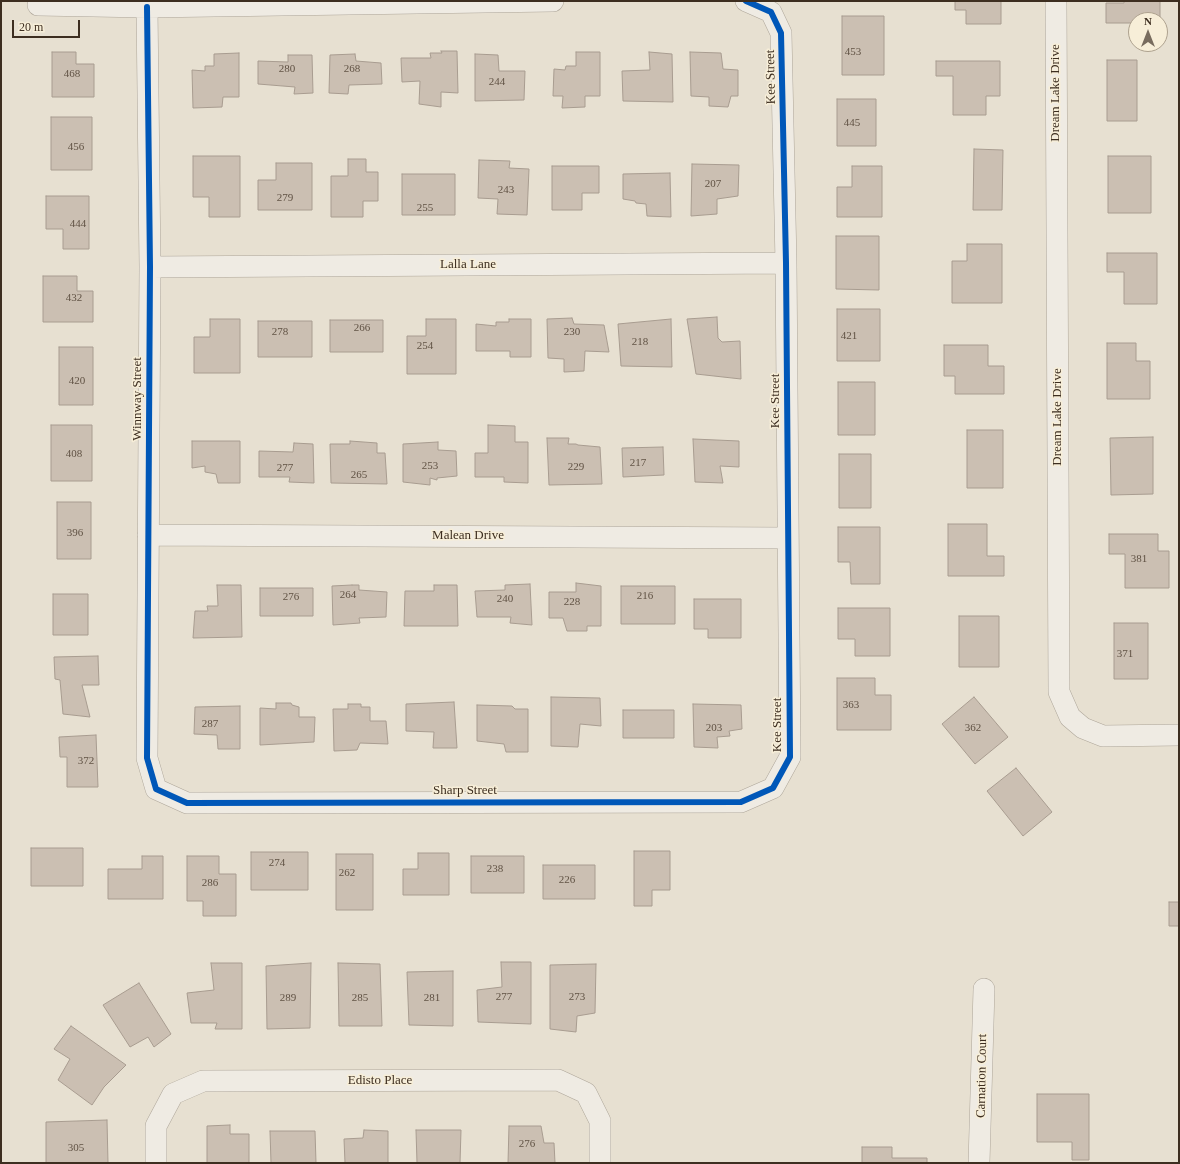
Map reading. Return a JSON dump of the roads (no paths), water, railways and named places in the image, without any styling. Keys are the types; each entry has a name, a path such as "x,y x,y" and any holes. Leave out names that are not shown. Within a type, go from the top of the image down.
{"street":[{"path":"38,5 147,7 553,1"},
{"name":"Kee Street","path":"746,1 771,12 781,33 786,263 790,757 773,788"},
{"name":"Dream Lake Drive","path":"1056,1 1059,692 1070,717 1083,728 1103,736 1179,735"},
{"name":"Winnway Street","path":"147,7 150,267 147,758 156,789"},
{"name":"Lalla Lane","path":"150,267 786,263"},
{"name":"Malean Drive","path":"148,535 788,538"},
{"name":"Sharp Street","path":"156,789 187,803 219,803 741,802 773,788"},
{"name":"Carnation Court","path":"980,1163 984,989"},
{"name":"Edisto Place","path":"156,1163 156,1126 173,1094 203,1081 542,1080 558,1080 586,1093 600,1121 600,1163"}]}
